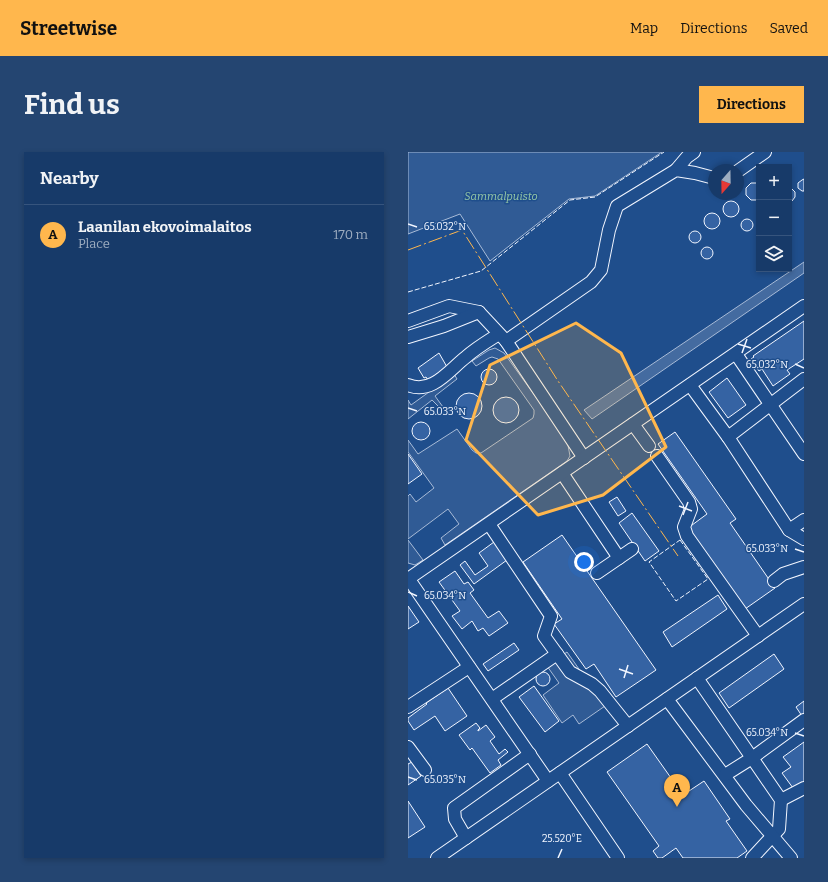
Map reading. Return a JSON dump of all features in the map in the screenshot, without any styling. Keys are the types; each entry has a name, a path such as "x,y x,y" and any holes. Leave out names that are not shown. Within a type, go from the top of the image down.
{"lane":[{"path":"408,384 414,387 425,387 437,382 466,357 502,337 592,282 601,270 609,230 618,206 676,170 687,157 694,152"},
{"path":"744,167 765,152"},
{"path":"676,170 708,176"},
{"path":"408,322 449,306 479,312 502,337 584,458"},
{"path":"548,781 408,579 804,306"},
{"path":"408,337 444,326 479,312"},
{"path":"736,354 804,454"},
{"path":"728,437 804,379"},
{"path":"690,385 728,437 789,530 804,538"},
{"path":"633,424 649,446"},
{"path":"657,456 689,502 691,509 684,527 687,536 758,636"},
{"path":"562,473 619,558"},
{"path":"789,530 804,520"},
{"path":"489,524 551,616 544,636 570,672 592,684 600,691 628,726"},
{"path":"597,573 632,549"},
{"path":"774,581 783,574 804,567"},
{"path":"437,858 804,604"},
{"path":"492,699 557,654"},
{"path":"408,708 469,667"},
{"path":"697,678 781,800 779,830 752,858"},
{"path":"667,699 746,805 791,858"},
{"path":"725,775 752,758 804,720"},
{"path":"410,753 425,770"},
{"path":"466,838 455,819 454,808 530,754"},
{"path":"560,773 618,858"},
{"path":"781,800 804,788"}],"highlighted area":[{"path":"576,323 621,353 666,447 603,495 538,515 466,440 490,365"}],"shaded area":[{"name":"Sammalpuisto","path":"408,152 662,152 595,196 569,199 490,261 460,214 408,234"},
{"path":"804,262 804,273 592,419 584,410 789,272 792,272 792,270"},
{"path":"495,348 504,353 567,440 570,456 567,461 445,545 441,538 459,524 448,509 408,539 408,496 410,494 416,502 434,488 408,452 408,440 418,454 457,429 472,450 476,453 481,453 533,418 534,410 498,359 492,357 476,366 472,361 489,350"},
{"path":"454,374 457,379 435,396 443,407 441,409 432,400 408,419 408,400 411,405"},
{"path":"408,540 423,560 415,565 408,563"},
{"path":"567,652 605,706 579,724 573,715 562,723 543,695 559,683 547,666"}],"building":[{"path":"804,179 804,191 802,191 798,188 798,183"},
{"path":"751,183 756,183 756,200 751,200 746,195 746,188"},
{"path":"792,189 795,192 795,197 792,201"},
{"path":"728,201 734,201 739,206 737,215 734,217 728,217 723,212 723,206"},
{"path":"709,213 715,213 720,218 718,227 715,229 709,229 704,224 704,218"},
{"path":"747,219 751,221 753,225 751,229 747,231 743,229 741,225 743,221"},
{"path":"695,231 699,233 701,237 699,241 695,243 691,241 689,237 691,233"},
{"path":"707,247 711,249 713,253 711,257 707,259 703,257 701,253 703,249"},
{"path":"804,321 804,359 787,370 790,374 773,386 762,369 759,371 751,359 754,357 753,356"},
{"path":"439,353 447,367 428,380 426,377 424,378 418,368"},
{"path":"489,369 496,374 497,377 492,384 489,385 482,380 481,377 486,370"},
{"path":"727,378 746,405 728,418 709,392"},
{"path":"469,393 478,397 482,406 478,415 469,419 460,415 456,406 460,397"},
{"path":"506,397 515,401 519,410 515,419 506,423 497,419 493,410 497,401"},
{"path":"417,422 425,422 430,427 428,438 425,440 417,440 412,435 412,427"},
{"path":"675,432 736,519 730,523 775,588 745,609 688,528 707,514 658,444"},
{"path":"408,454 422,474 408,484"},
{"path":"617,497 626,511 618,516 609,502"},
{"path":"632,513 659,551 645,561 619,523"},
{"path":"562,535 656,670 616,697 594,664 586,669 554,624 562,619 523,562"},
{"path":"494,542 507,560 474,584 460,565 465,561 475,575 488,566 479,553"},
{"path":"455,571 464,584 468,582 474,590 470,593 488,618 499,611 508,623 489,636 483,628 478,631 472,621 462,629 452,616 460,611 439,582"},
{"path":"718,595 727,609 672,647 663,632"},
{"path":"408,606 419,622 408,629"},
{"path":"514,643 519,650 488,671 483,664"},
{"path":"774,654 784,669 729,708 719,693"},
{"path":"543,672 548,674 550,679 548,684 543,686 538,684 536,679 538,674"},
{"path":"534,686 559,721 545,732 519,697"},
{"path":"448,688 467,716 445,731 435,716 414,730 408,721 408,718"},
{"path":"804,701 804,714 802,716 796,707"},
{"path":"476,723 480,728 478,731 486,725 495,737 490,741 499,754 505,749 508,752 498,760 501,765 490,773 472,748 470,750 459,735"},
{"path":"804,742 804,786 802,782 793,788 782,773 791,767 783,757"},
{"path":"647,744 683,795 704,781 730,819 726,821 747,851 737,858 683,858 676,848 662,858 658,858 653,851 659,846 607,772"},
{"path":"412,762 421,776 408,785 408,764"},
{"path":"408,801 425,827 408,838"}],"fence":[{"path":"408,292 481,271 570,200 595,197 664,152"},
{"path":"680,540 708,579 676,601 649,562 680,540"}],"power":[{"path":"408,250 462,230 558,381 678,556"}],"place":[{"name":"Laanilan ekovoimalaitos","path":"677,807"}]}
